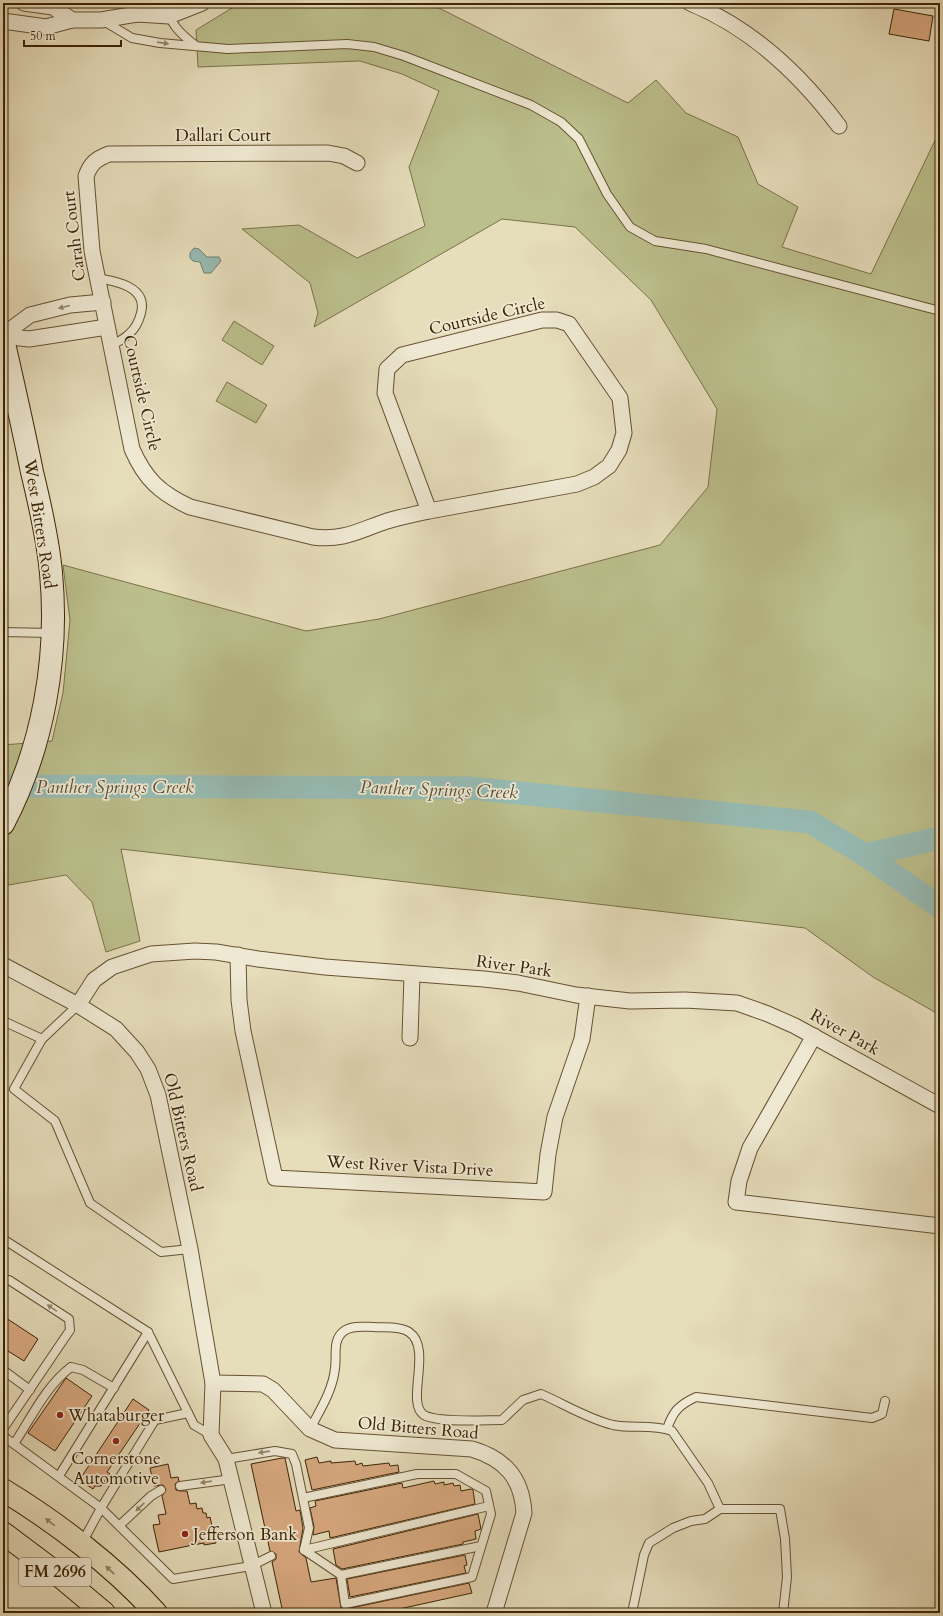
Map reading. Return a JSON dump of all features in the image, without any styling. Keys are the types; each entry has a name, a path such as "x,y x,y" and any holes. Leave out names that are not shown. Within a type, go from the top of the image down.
{"main road":[{"name":"West Bitters Road","path":"3,339 44,526 51,574 52,633 50,668 37,734 29,764 3,824"},
{"name":"FM 2696","path":"3,1490 32,1508 102,1562 156,1613"},
{"name":"FM 2696","path":"3,1533 104,1613"}],"street":[{"path":"24,3 54,8 72,20"},
{"path":"137,14 152,3"},
{"path":"3,21 46,27 72,20 101,20 202,3"},
{"path":"690,3 729,23 777,57 818,97 839,126"},
{"name":"Dallari Court","path":"90,165 98,158 109,154 328,153 344,156 357,163"},
{"name":"Carah Court","path":"90,165 86,176 92,251 103,302"},
{"name":"Courtside Circle","path":"3,335 30,315 70,305 103,302 132,449 140,466 151,481 173,499 190,507 322,538 349,536 386,522 429,511 577,484 594,478 609,466 619,450 624,433 620,398 569,324 557,320 542,320 402,355 387,369 385,392 429,511"},
{"name":"Courtside Circle","path":"3,335 28,339 107,327"},
{"name":"River Park","path":"78,1005 94,980 112,967 151,954 195,951 238,955 325,967 412,975 491,979 588,996 630,1001 685,1000 736,1003 768,1014 814,1036 940,1106"},
{"name":"West River Vista Drive","path":"238,955 239,1000 243,1031 275,1178 544,1192 548,1154 556,1118 582,1039 588,996"},
{"name":"Old Bitters Road","path":"3,965 78,1005 116,1029 137,1052 148,1070 158,1095 190,1250 212,1383 211,1435"},
{"path":"410,1038 412,975"},
{"path":"814,1036 750,1148 739,1180 736,1202 940,1226"},
{"name":"Old Bitters Road","path":"212,1383 263,1384 273,1390 310,1429 335,1440 472,1449 486,1453 505,1466 520,1486 523,1498 524,1513 494,1613"},
{"path":"211,1435 226,1459 232,1478 251,1566 264,1613"}],"lane":[{"path":"166,10 177,31 197,47"},
{"path":"101,20 132,38 197,47 228,49 347,44 374,47 404,56 531,105 561,122 578,139 606,194 630,227 655,242 706,249 940,311"},
{"path":"98,278 117,281 131,287 140,298 143,307 139,322 129,334 111,346"},
{"path":"3,632 52,633"},
{"path":"78,1005 42,1039 14,1089 55,1121 90,1203 161,1252 190,1250"},
{"path":"3,1021 42,1039"},
{"path":"3,1239 148,1332 194,1425 211,1435"},
{"path":"3,1429 70,1330 69,1320 5,1281"},
{"path":"310,1429 330,1389 335,1368 335,1352 340,1335 346,1330 361,1326 403,1330 411,1333 417,1342 420,1356 418,1407 423,1414 434,1419 502,1420 524,1400 541,1394 600,1421 614,1425 667,1429 672,1431 695,1463 708,1483 720,1509"},
{"path":"59,1476 148,1332"},
{"path":"14,1444 49,1390 60,1376 71,1368 83,1370 114,1388"},
{"path":"3,1370 30,1390"},
{"path":"667,1429 671,1417 681,1404 696,1397 872,1418 882,1414 885,1401"},
{"path":"80,1545 101,1508 156,1420 188,1413"},
{"path":"3,1436 101,1508 120,1525 173,1579 251,1566 271,1556"},
{"path":"226,1459 275,1450 292,1454 296,1464 309,1528 304,1550"},
{"path":"303,1498 417,1474 456,1474 486,1491 491,1514 472,1577 345,1604 341,1575"},
{"path":"180,1486 232,1478"},
{"path":"120,1525 151,1496 161,1490"},
{"path":"304,1550 489,1506"},
{"path":"632,1613 644,1555 649,1543 673,1528 691,1521 705,1519 720,1509 780,1509 785,1540 787,1577 782,1613"},
{"path":"304,1550 341,1575 481,1546"}],"green space":[{"path":"240,3 429,3 628,103 656,80 686,113 738,137 758,184 798,207 782,247 871,274 940,130 940,1015 873,977 805,928 121,849 140,941 106,952 92,902 66,875 3,886 3,745 52,741 63,693 70,620 63,565 306,631 379,619 660,545 708,487 717,409 651,300 575,227 502,219 314,327 318,313 310,283 242,229 299,225 357,258 425,226 409,167 439,91 402,74 360,61 198,67 196,30"},
{"path":"234,321 274,346 262,365 222,340"},
{"path":"227,382 267,405 256,423 216,401"}],"water":[{"path":"194,248 199,249 207,257 219,257 221,261 211,273 204,273 200,262 193,261 190,258 190,253"}],"building":[{"path":"894,9 933,16 929,41 889,34"},
{"path":"3,1316 38,1339 24,1361 3,1348"},
{"name":"Whataburger","path":"66,1378 92,1396 55,1451 28,1433"},
{"name":"Cornerstone Automotive","path":"133,1399 149,1410 107,1472 110,1474 101,1486 95,1486 93,1489 81,1481 82,1476"},
{"path":"317,1457 319,1463 331,1461 331,1463 355,1461 356,1465 362,1463 363,1466 389,1463 390,1466 398,1465 399,1472 312,1490 305,1460"},
{"path":"285,1458 296,1511 300,1510 303,1528 299,1552 306,1558 311,1582 336,1578 341,1608 346,1609 469,1583 472,1593 381,1613 283,1613 272,1562 276,1559 276,1554 270,1551 251,1464"},
{"name":"Jefferson Bank","path":"168,1464 171,1478 178,1477 179,1481 175,1484 176,1490 187,1491 190,1504 196,1503 197,1509 202,1508 203,1513 206,1513 207,1518 210,1517 216,1543 204,1545 204,1543 159,1552 153,1525 160,1524 158,1515 166,1514 162,1496 166,1490 163,1485 154,1486 150,1468"},
{"path":"434,1481 435,1484 444,1482 444,1485 453,1483 454,1486 460,1485 461,1491 473,1490 475,1504 330,1538 329,1531 313,1535 314,1527 310,1508 316,1506 315,1501 402,1483 403,1488"},
{"path":"478,1514 481,1529 475,1531 476,1539 463,1542 463,1544 342,1569 336,1565 333,1549"},
{"path":"465,1555 467,1565 464,1566 466,1573 350,1597 347,1579"}],"waterway":[{"name":"Panther Springs Creek","path":"3,786 469,788 810,822 865,855 940,907"},
{"name":"Panther Springs Creek","path":"865,855 940,838"}],"place":[{"name":"Whataburger","path":"60,1415"},
{"name":"Cornerstone Automotive","path":"116,1441"},
{"name":"Jefferson Bank","path":"185,1534"}]}
